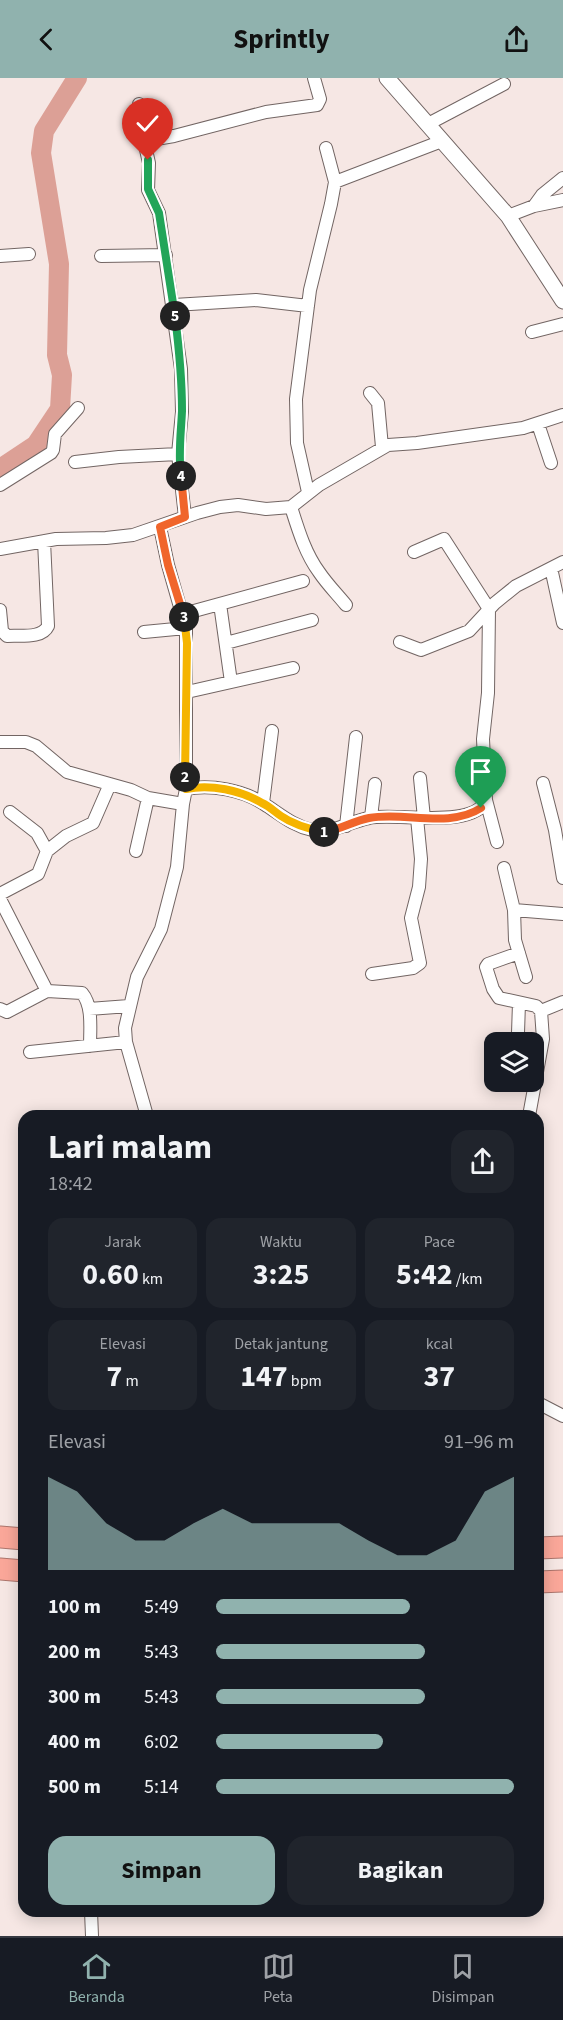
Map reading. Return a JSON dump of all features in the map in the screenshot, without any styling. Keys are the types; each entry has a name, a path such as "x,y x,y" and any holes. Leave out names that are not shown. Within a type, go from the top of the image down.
{"highway":[{"path":"0,1537 18,1538"},
{"path":"544,1548 563,1547"},
{"path":"0,1569 18,1570"},
{"path":"544,1582 563,1581"}],"street":[{"path":"144,141 174,136 266,112 317,105 320,99 314,78"},
{"path":"387,78 508,216 563,301"},
{"path":"428,124 504,84"},
{"path":"139,104 138,127 149,163 148,189 159,213 174,305 181,369 182,412 178,454 185,517"},
{"path":"335,182 442,141"},
{"path":"308,492 297,443 296,399 310,290 332,204 335,182 326,148"},
{"path":"534,206 542,195 563,178"},
{"path":"508,216 534,206 563,200"},
{"path":"0,256 30,254"},
{"path":"101,256 166,255"},
{"path":"174,305 256,300 308,306"},
{"path":"532,332 563,324"},
{"path":"370,393 378,403 382,447"},
{"path":"0,485 52,452 55,434 78,408"},
{"path":"0,549 44,541 121,537 160,527 207,510 233,505 266,509 291,507 308,492 382,447 522,428 563,415"},
{"path":"538,424 551,463"},
{"path":"75,462 178,454"},
{"path":"291,507 311,560 318,572 346,605"},
{"path":"145,1110 126,1042 125,1028 137,977 161,929 175,878 186,789 186,628 160,527"},
{"path":"414,552 444,539 489,609 488,693 483,739 486,800 498,842"},
{"path":"0,610 2,631 7,636 40,634 46,630 48,626 44,541"},
{"path":"400,642 417,650 430,648 469,631 489,609 516,586 563,562"},
{"path":"551,568 563,623"},
{"path":"183,614 303,581"},
{"path":"220,604 231,682"},
{"path":"226,643 312,620"},
{"path":"144,632 186,628"},
{"path":"187,692 293,668"},
{"path":"263,803 272,731"},
{"path":"346,826 356,737"},
{"path":"0,742 15,741 36,746 67,772 148,798 183,804"},
{"path":"372,974 413,968 420,963 411,918 419,887 421,859 420,778"},
{"path":"543,783 558,820 562,872"},
{"path":"0,894 38,874 47,851 66,836 93,823 110,784"},
{"path":"371,817 375,784"},
{"path":"186,789 199,787 225,789 263,803 283,818 309,829 327,831 371,817 445,818 471,813 484,805 486,800"},
{"path":"136,851 148,798"},
{"path":"10,812 37,832 47,851"},
{"path":"504,868 514,910 515,937 526,977"},
{"path":"0,899 47,991"},
{"path":"514,910 563,914"},
{"path":"519,953 488,964 486,967 496,995 503,1000 536,1006 541,1011 543,1039 530,1110"},
{"path":"0,1009 7,1012 47,991 82,993 89,1009 90,1046"},
{"path":"541,1011 563,1002"},
{"path":"518,1032 519,1003"},
{"path":"89,1009 129,1006"},
{"path":"30,1052 126,1042"},
{"path":"544,1406 563,1416"},
{"path":"91,1917 92,1936"}],"waterway":[{"path":"0,469 36,445 60,409 62,375 57,355 59,264 41,153 44,131 77,78"}],"route":[{"path":"148,160 148,189 159,213 174,305 181,369 182,412 178,454 185,517 160,527 186,628 186,789 206,787 225,789 263,803 291,822 324,832 371,817 445,818 471,813 481,808"}]}
